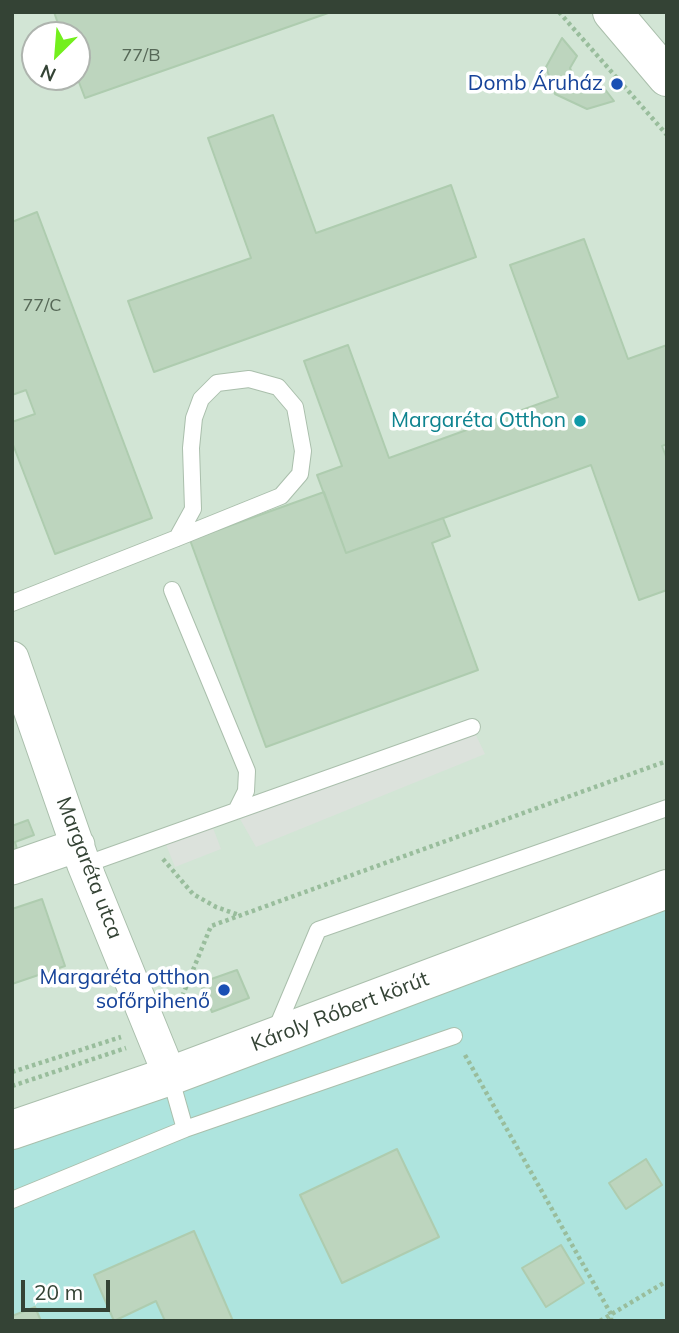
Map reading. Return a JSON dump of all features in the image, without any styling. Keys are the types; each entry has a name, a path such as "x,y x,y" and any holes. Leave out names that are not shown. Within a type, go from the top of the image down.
{"street":[{"path":"611,12 667,77"},
{"name":"Margaréta utca","path":"12,658 81,855 136,1029 170,1076"},
{"path":"12,868 81,855"},
{"name":"Károly Róbert körút","path":"12,1130 170,1076 667,889"}],"lane":[{"path":"12,603 177,538 281,496 300,474 303,451 302,429 295,407 278,387 249,379 217,383 201,399 194,418 191,448 193,509 177,538"},
{"path":"172,590 247,771 246,791 236,811"},
{"path":"81,855 151,841 472,727"},
{"path":"273,1037 318,930 667,808"},
{"path":"12,1200 186,1129 454,1036"},
{"path":"170,1076 186,1129"}],"path":[{"path":"559,12 667,135"},
{"path":"12,1072 136,1029 179,1009 211,926 667,761"},
{"path":"151,841 194,894 216,907 239,915"},
{"path":"12,1086 127,1048 136,1029"},
{"path":"454,1036 611,1317"},
{"path":"600,1321 611,1317 667,1281"}],"shaded area":[{"path":"12,12 667,12 667,889 12,1130"},
{"path":"472,727 485,754 256,847 236,812"},
{"path":"210,820 221,849 175,867 163,837"},
{"path":"667,889 667,1321 12,1321 12,1130"}],"building":[{"path":"54,12 331,12 85,98 82,91 91,91 91,21 57,21"},
{"path":"562,38 577,56 570,68 575,80 589,86 597,79 614,101 587,109 555,94 546,67"},
{"path":"273,115 316,233 451,185 476,257 154,372 128,301 251,258 208,138"},
{"path":"37,212 152,518 55,554 12,442 12,422 35,414 26,390 12,395 12,222"},
{"name":"Margaréta Otthon","path":"584,239 628,359 667,345 667,444 662,446 667,459 667,590 639,600 591,465 346,553 317,475 342,466 304,361 348,345 389,458 558,397 510,265"},
{"path":"324,492 346,553 443,518 450,536 432,543 478,670 266,747 190,540"},
{"path":"28,820 34,835 15,842 17,849 12,851 12,826"},
{"path":"42,899 65,966 12,984 12,909"},
{"name":"Margaréta otthon sofőrpihenő","path":"237,970 249,998 212,1012 200,983"},
{"path":"397,1149 439,1237 342,1283 300,1195"},
{"path":"646,1159 662,1185 626,1209 609,1183"},
{"path":"194,1231 233,1321 165,1321 156,1301 114,1321 94,1275"},
{"path":"561,1245 584,1283 546,1307 522,1268"},
{"path":"35,1307 41,1321 12,1321 12,1316"}],"place":[{"name":"Domb Áruház","path":"617,84"},
{"name":"Margaréta Otthon","path":"580,421"},
{"name":"Margaréta otthon sofőrpihenő","path":"224,990"}]}
